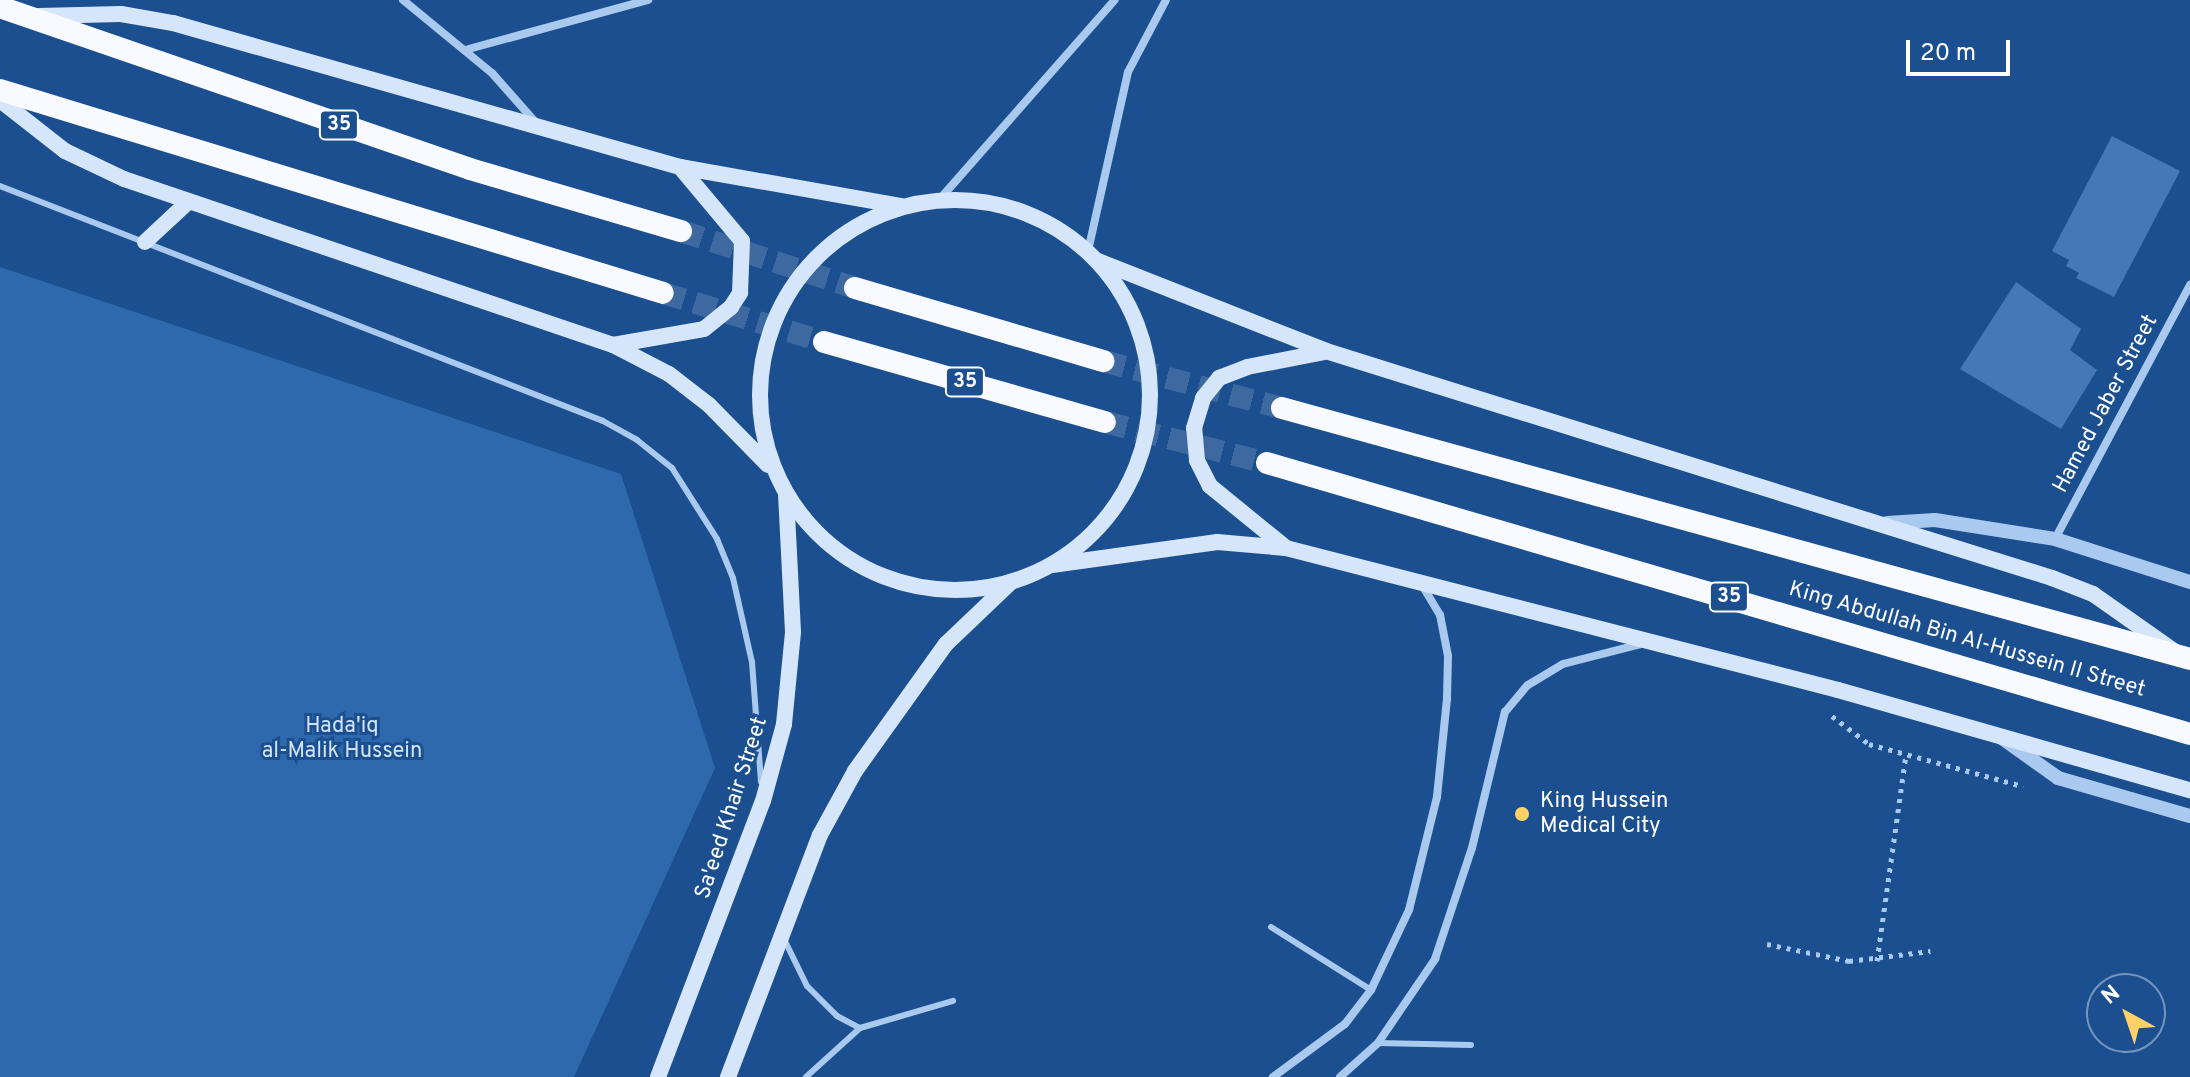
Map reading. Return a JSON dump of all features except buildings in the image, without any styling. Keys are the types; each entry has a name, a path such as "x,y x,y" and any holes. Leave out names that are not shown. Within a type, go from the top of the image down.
{"highway":[{"name":"35","path":"0,7 24,18 470,169 681,231"},
{"path":"0,90 663,293"},
{"path":"855,288 1103,361"},
{"name":"35","path":"824,342 1105,422"},
{"name":"King Abdullah Bin Al-Hussein II Street","path":"1282,408 2186,658"},
{"name":"King Abdullah Bin Al-Hussein II Street","path":"1267,463 2190,734"}],"main road":[{"path":"24,18 121,14 173,23 680,167 904,206"},
{"path":"0,100 65,151 187,203 613,345 669,374 709,405 774,472 786,493 827,544 883,578 947,590 1011,582 1051,565 1087,539 1116,506 1137,467 1148,424 1150,380 1142,337 1124,296 1093,256"},
{"path":"613,345 704,329 731,307 740,293 742,241 680,167"},
{"path":"774,472 759,400 771,327 810,264 837,239 904,206 939,200 1019,210 1093,256 1326,351 1887,523 2093,594 2186,658"},
{"path":"145,242 187,203"},
{"path":"1286,548 1210,486 1197,460 1194,428 1203,398 1219,378 1247,367 1326,351"},
{"name":"Sa'eed Khair Street","path":"658,1077 763,801 792,675 786,493"},
{"path":"1051,565 1217,542 1286,548 1652,642 2190,790"},
{"path":"728,1077 780,931 820,835 889,719 946,644 1011,582"}],"street":[{"path":"403,0 465,50 540,128"},
{"path":"465,50 648,0"},
{"path":"939,200 1115,0"},
{"path":"1093,256 1128,72 1166,0"},
{"name":"Hamed Jaber Street","path":"2055,539 2190,285"},
{"path":"1887,523 1935,520 2055,539 2190,582"},
{"path":"1273,1077 1345,1024 1371,990 1409,910 1437,797 1448,656 1440,615 1419,581"},
{"path":"1340,1077 1378,1043 1435,959 1451,919 1505,712 1528,685 1563,664 1652,642"},
{"path":"2002,738 2058,778 2190,816"}],"lane":[{"path":"0,186 603,421 672,468 717,539 733,578 752,662 763,801"},
{"path":"1271,927 1371,990"},
{"path":"780,931 807,986 837,1016 860,1028"},
{"path":"806,1077 860,1028 953,1001"},
{"path":"1378,1043 1471,1045"}],"path":[{"path":"1817,712 1832,716 1869,744 2038,790"},
{"path":"1877,961 1906,754"},
{"path":"1767,944 1821,959 1877,961 1930,951"}],"green space":[{"name":"Hada'iq al-Malik Hussein","path":"0,267 621,474 715,768 574,1077 0,1077"}],"tunnel":[{"path":"681,231 855,288"},
{"path":"663,293 824,342"},
{"path":"1103,361 1282,408"},
{"path":"1105,422 1267,463"}],"place":[{"name":"King Hussein Medical City","path":"1522,814"}]}
